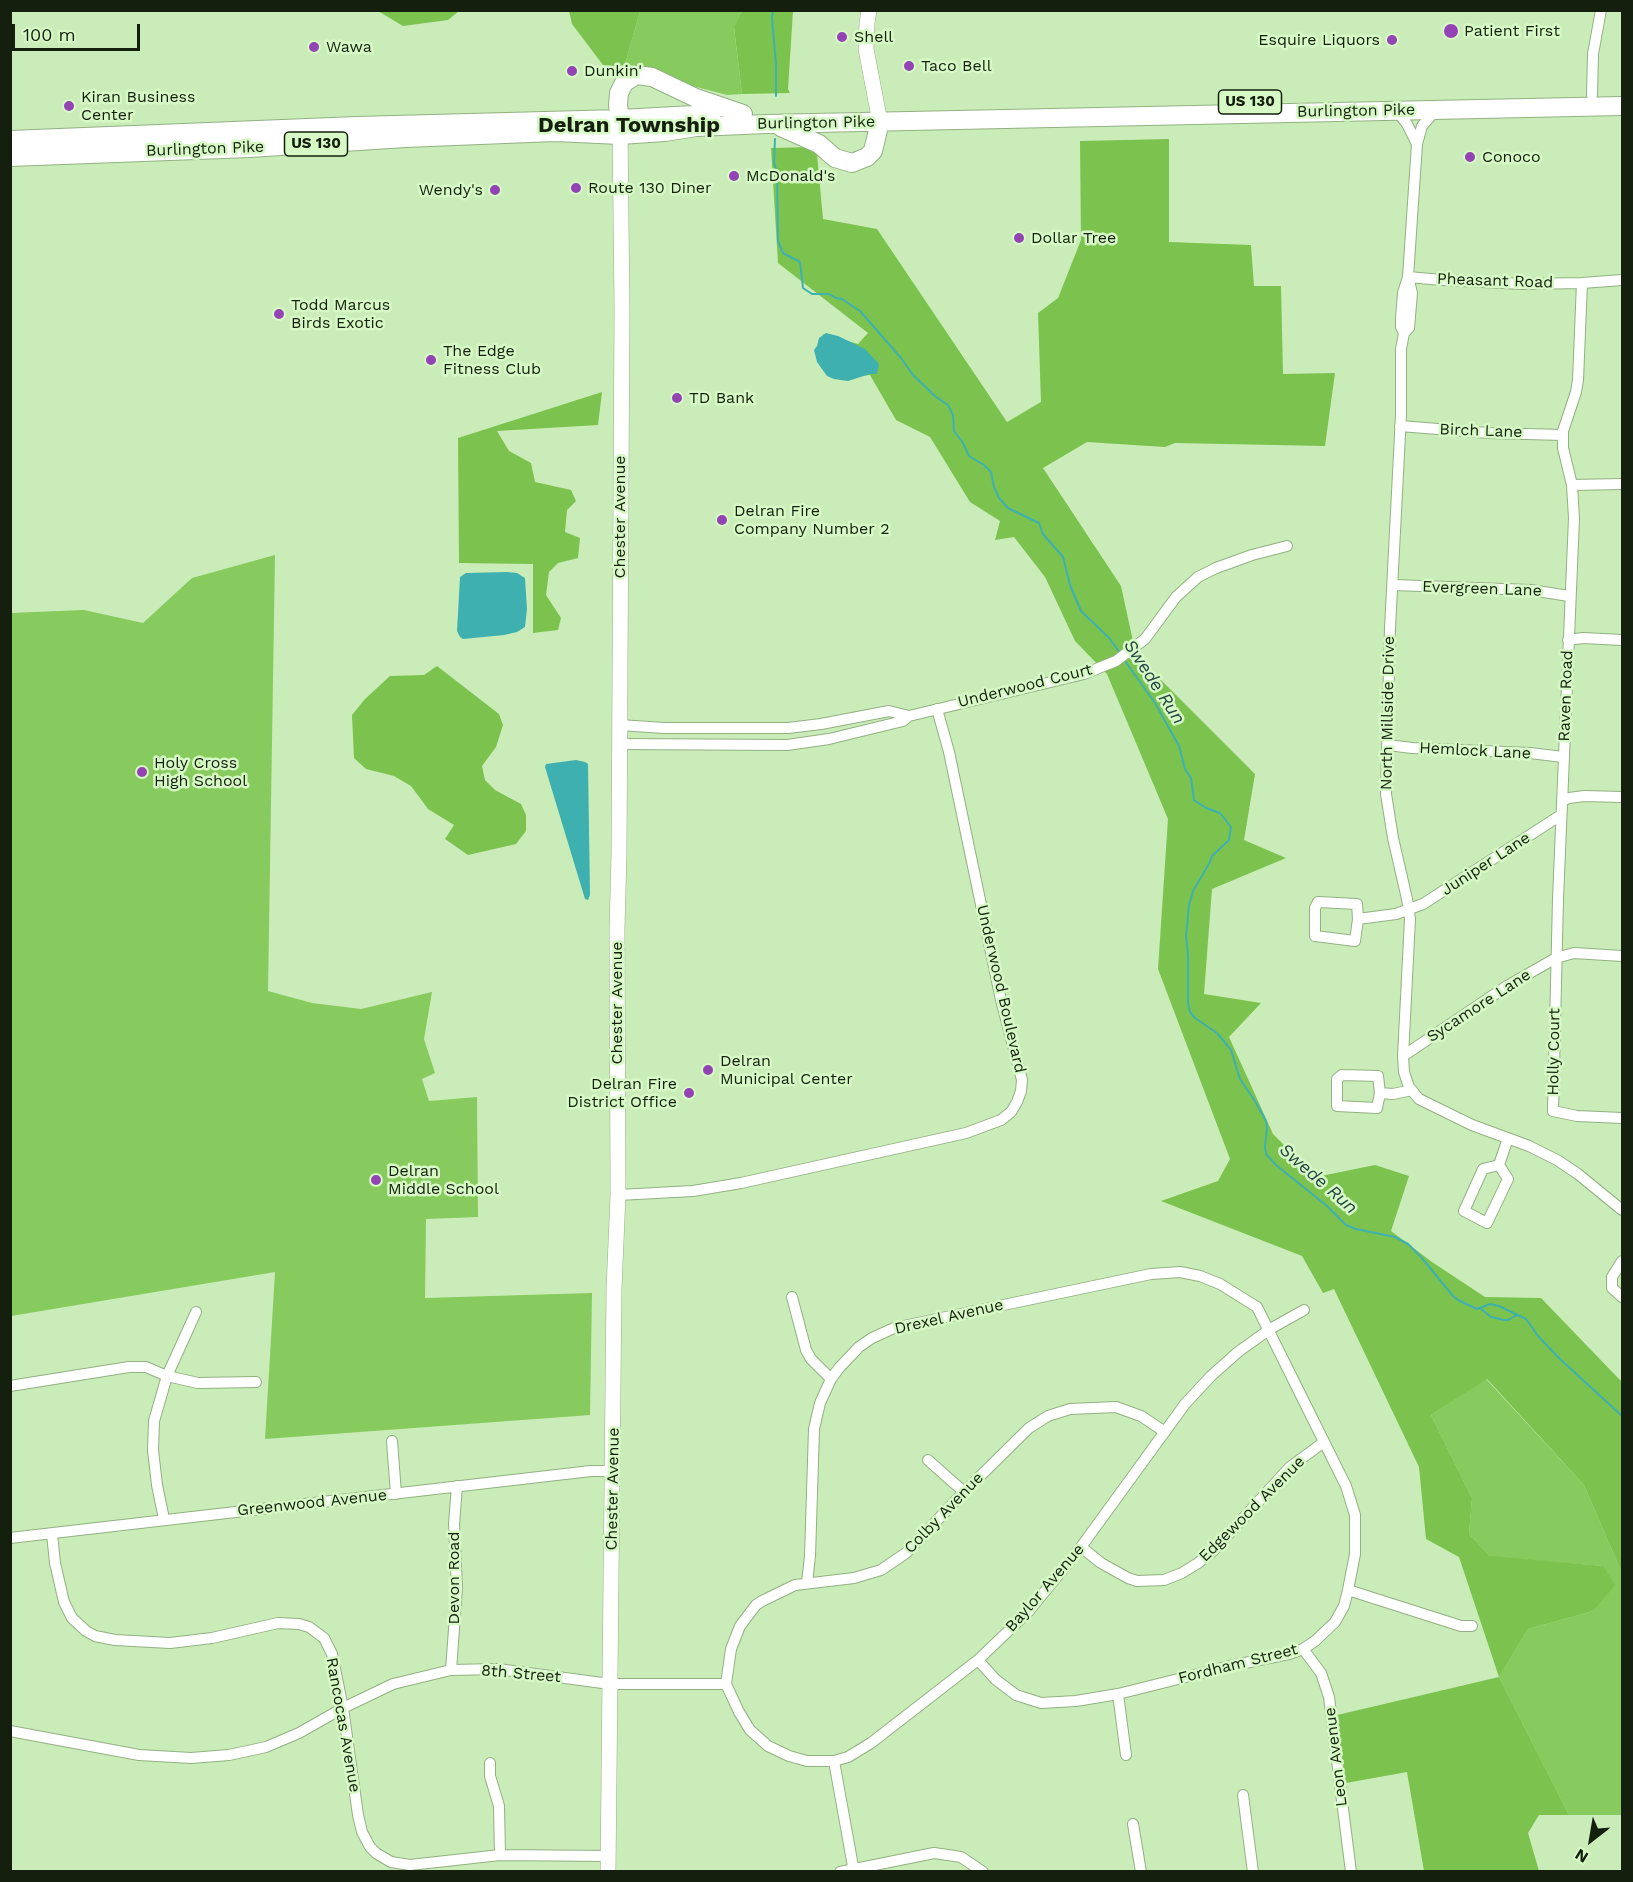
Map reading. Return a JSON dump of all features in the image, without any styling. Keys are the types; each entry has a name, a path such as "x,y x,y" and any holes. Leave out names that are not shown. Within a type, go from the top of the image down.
{"highway":[{"path":"620,127 619,93 624,83 636,75 652,77 696,98 743,114"},
{"name":"Burlington Pike","path":"10,140 368,125 620,127 665,132 696,126 773,124 878,116 1623,94"},
{"name":"Burlington Pike","path":"10,157 250,148 440,136 555,132 743,114 878,116 1392,111 1623,106"},
{"path":"773,124 819,144 836,158 852,163 867,158 873,151 878,116"}],"street":[{"path":"869,10 866,49 878,116"},
{"path":"1592,94 1593,54 1600,10"},
{"name":"North Millside Drive","path":"1412,1090 1404,1072 1403,1056 1409,910 1387,803 1389,669 1400,426 1401,349 1404,333 1401,327 1403,293 1408,277 1417,144 1422,126 1436,110"},
{"path":"1392,111 1407,124 1417,144"},
{"name":"Chester Avenue","path":"608,1864 614,1289 618,1195 616,929 620,744 622,319 620,127"},
{"name":"Pheasant Road","path":"1408,277 1517,284 1623,280"},
{"path":"1563,435 1578,380 1582,283"},
{"name":"Birch Lane","path":"1400,426 1488,433 1563,435"},
{"name":"Raven Road","path":"1556,958 1569,596 1574,518 1572,485 1564,455 1563,435"},
{"path":"1572,485 1623,484"},
{"name":"Underwood Court","path":"937,709 1084,674 1116,661 1145,639 1176,597 1198,577 1252,555 1287,546"},
{"name":"Evergreen Lane","path":"1394,585 1532,590 1569,596"},
{"path":"1568,640 1583,638 1623,640"},
{"path":"620,744 787,745 829,739 903,721 909,716 937,709"},
{"name":"Underwood Boulevard","path":"618,1195 693,1191 741,1183 966,1132 991,1125 1002,1120 1011,1112 1021,1091 1022,1080 1001,1000 949,752 937,709"},
{"path":"619,724 664,728 788,728 889,711 909,716"},
{"name":"Hemlock Lane","path":"1388,745 1563,757"},
{"path":"1562,801 1584,796 1623,797"},
{"name":"Juniper Lane","path":"1358,919 1409,910 1434,897 1561,815"},
{"path":"1318,902 1357,904 1358,919 1355,940 1315,936 1315,908 1318,902"},
{"path":"1556,958 1574,953 1623,956"},
{"name":"Sycamore Lane","path":"1403,1056 1507,986 1556,958"},
{"name":"Holly Court","path":"1556,958 1553,1111 1577,1116 1623,1118"},
{"path":"1342,1075 1378,1076 1380,1093 1377,1108 1337,1106 1337,1079 1342,1075"},
{"path":"1380,1093 1393,1094 1412,1090 1419,1099 1433,1107 1472,1125 1529,1146 1564,1164 1623,1210"},
{"path":"1499,1165 1508,1138"},
{"path":"1499,1165 1508,1179 1486,1223 1464,1210 1483,1169 1499,1165"},
{"path":"1623,1261 1612,1277 1612,1288 1623,1298"},
{"name":"Drexel Avenue","path":"807,1583 810,1557 814,1429 820,1403 838,1368 859,1347 872,1338 894,1328 1152,1274 1180,1272 1200,1276 1220,1284 1257,1307 1270,1329"},
{"path":"792,1298 806,1350 811,1359 831,1379"},
{"name":"Baylor Avenue","path":"726,1684 738,1712 750,1730 768,1746 789,1756 807,1761 834,1761 848,1757 872,1743 978,1660 1028,1612 1081,1547 1185,1404 1211,1376 1238,1352 1270,1329 1304,1310"},
{"path":"164,1520 153,1450 154,1421 167,1376 196,1312"},
{"name":"Fordham Street","path":"978,1660 995,1679 1016,1695 1041,1703 1076,1701 1118,1694 1289,1654 1315,1641 1335,1622 1344,1605 1355,1554 1355,1515 1346,1486 1270,1329"},
{"path":"10,1386 129,1367 146,1367 167,1376 198,1383 256,1382"},
{"name":"Colby Avenue","path":"726,1684 731,1649 740,1626 756,1605 795,1586 855,1578 881,1570 906,1553 1029,1428 1048,1416 1070,1409 1116,1407 1141,1416 1165,1432"},
{"path":"392,1441 396,1494"},
{"name":"Edgewood Avenue","path":"1081,1547 1101,1563 1137,1581 1164,1580 1182,1573 1214,1550 1290,1467 1324,1442"},
{"path":"928,1460 964,1492"},
{"name":"Greenwood Avenue","path":"10,1538 591,1471 613,1471"},
{"name":"Devon Road","path":"451,1670 457,1588 454,1524 457,1486"},
{"name":"Rancocas Avenue","path":"52,1534 55,1563 64,1602 72,1618 95,1636 115,1640 170,1643 212,1638 278,1623 309,1627 324,1638 332,1654 343,1708 362,1832 370,1848 391,1862 410,1865 500,1855 608,1864"},
{"path":"1348,1590 1461,1626 1472,1626"},
{"name":"Leon Avenue","path":"1303,1649 1321,1673 1329,1697 1351,1872"},
{"name":"8th Street","path":"10,1731 139,1755 191,1758 229,1755 266,1747 300,1733 343,1708 393,1684 451,1670 498,1669 610,1684 726,1684"},
{"path":"1118,1694 1126,1755"},
{"path":"834,1761 854,1870"},
{"path":"490,1763 490,1776 499,1806 500,1855"},
{"path":"1243,1795 1253,1872"},
{"path":"1133,1824 1141,1872"},
{"path":"840,1872 934,1852 961,1857 983,1872"}],"green space":[{"path":"378,11 459,11 448,20 403,26"},
{"path":"569,11 640,11 624,68 603,65 572,24"},
{"path":"640,11 742,11 734,28 742,94 727,95 624,68"},
{"path":"742,11 793,11 788,89 790,93 742,94 734,27"},
{"path":"1169,139 1169,242 1251,245 1254,286 1281,286 1283,374 1335,373 1325,446 1175,443 1165,447 1087,442 1043,468 1121,586 1136,655 1255,774 1244,840 1286,858 1212,889 1204,994 1261,1003 1229,1037 1273,1134 1316,1177 1375,1165 1409,1176 1391,1231 1432,1262 1485,1297 1541,1298 1622,1381 1622,1573 1584,1485 1487,1379 1431,1415 1472,1498 1469,1534 1490,1556 1603,1566 1615,1585 1593,1611 1528,1629 1499,1677 1459,1557 1426,1539 1419,1467 1334,1289 1323,1293 1302,1256 1161,1201 1218,1181 1230,1159 1158,969 1168,819 1107,674 1075,641 1045,577 1014,537 995,540 1000,521 970,502 930,437 896,420 870,375 834,379 823,334 858,344 868,333 778,263 771,148 814,147 817,154 823,219 877,229 1007,422 1041,402 1038,313 1058,298 1081,240 1080,141"},
{"path":"602,392 598,425 497,431 509,451 531,463 535,482 571,490 576,501 567,510 565,532 580,538 578,558 558,563 549,572 546,595 561,618 558,630 533,633 533,564 459,563 458,438"},
{"path":"275,555 268,991 312,1003 361,1009 432,992 424,1039 435,1073 422,1079 429,1101 477,1097 478,1217 426,1219 425,1298 592,1293 590,1415 265,1439 275,1272 11,1316 11,613 84,610 143,623 192,578"},
{"path":"437,666 499,714 503,725 496,747 482,766 485,780 495,790 521,804 526,815 526,831 516,844 468,855 445,839 454,825 428,809 411,786 394,776 366,769 354,758 352,715 365,699 390,676 424,675"},
{"path":"1486,1379 1584,1485 1622,1573 1622,1815 1569,1815 1499,1677 1528,1629 1593,1611 1603,1566 1491,1557 1469,1534 1472,1498 1431,1415"},
{"path":"1499,1677 1569,1815 1539,1815 1528,1833 1539,1871 1424,1871 1407,1772 1346,1783 1333,1716"}],"water":[{"path":"826,333 865,349 879,364 877,374 848,381 827,376 817,362 814,350 819,338"},
{"path":"466,573 517,573 525,578 527,609 525,627 517,632 504,635 463,639 460,637 457,631 460,577"},
{"path":"576,760 588,764 590,895 588,900 585,899 545,767 546,764"}],"waterway":[{"name":"Swede Run","path":"773,10 776,96"},
{"name":"Swede Run","path":"775,139 778,241 783,253 800,262 803,288 812,294 829,294 842,299 860,311 913,375 948,405 953,415 954,431 969,456 991,472 999,498 1008,508 1039,523 1043,534 1063,557 1070,585 1081,611 1109,638 1120,653"},
{"name":"Swede Run","path":"1125,661 1155,703 1179,746 1185,769 1191,778 1194,800 1220,813 1231,827 1229,840 1212,856 1193,891 1189,905 1186,936 1188,1003 1190,1012 1195,1018 1217,1033 1231,1050 1240,1079 1266,1121 1266,1154 1346,1225 1395,1237 1408,1244 1458,1300 1477,1309 1490,1304 1499,1306 1526,1319 1538,1336 1559,1358 1622,1416"},
{"path":"1480,1308 1491,1317 1504,1320 1517,1315"}],"place":[{"name":"Patient First","path":"1451,31"},
{"name":"Shell","path":"842,37"},
{"name":"Esquire Liquors","path":"1392,40"},
{"name":"Wawa","path":"314,47"},
{"name":"Taco Bell","path":"909,66"},
{"name":"Dunkin'","path":"572,71"},
{"name":"Kiran Business Center","path":"69,106"},
{"name":"Conoco","path":"1470,157"},
{"name":"McDonald's","path":"734,176"},
{"name":"Route 130 Diner","path":"576,188"},
{"name":"Wendy's","path":"495,190"},
{"name":"Dollar Tree","path":"1019,238"},
{"name":"Todd Marcus Birds Exotic","path":"279,314"},
{"name":"The Edge Fitness Club","path":"431,360"},
{"name":"TD Bank","path":"677,398"},
{"name":"Delran Fire Company Number 2","path":"722,520"},
{"name":"Holy Cross High School","path":"142,772"},
{"name":"Delran Municipal Center","path":"708,1070"},
{"name":"Delran Fire District Office","path":"689,1093"},
{"name":"Delran Middle School","path":"376,1180"}],"district":[{"name":"Delran Township","path":"629,126"}]}
